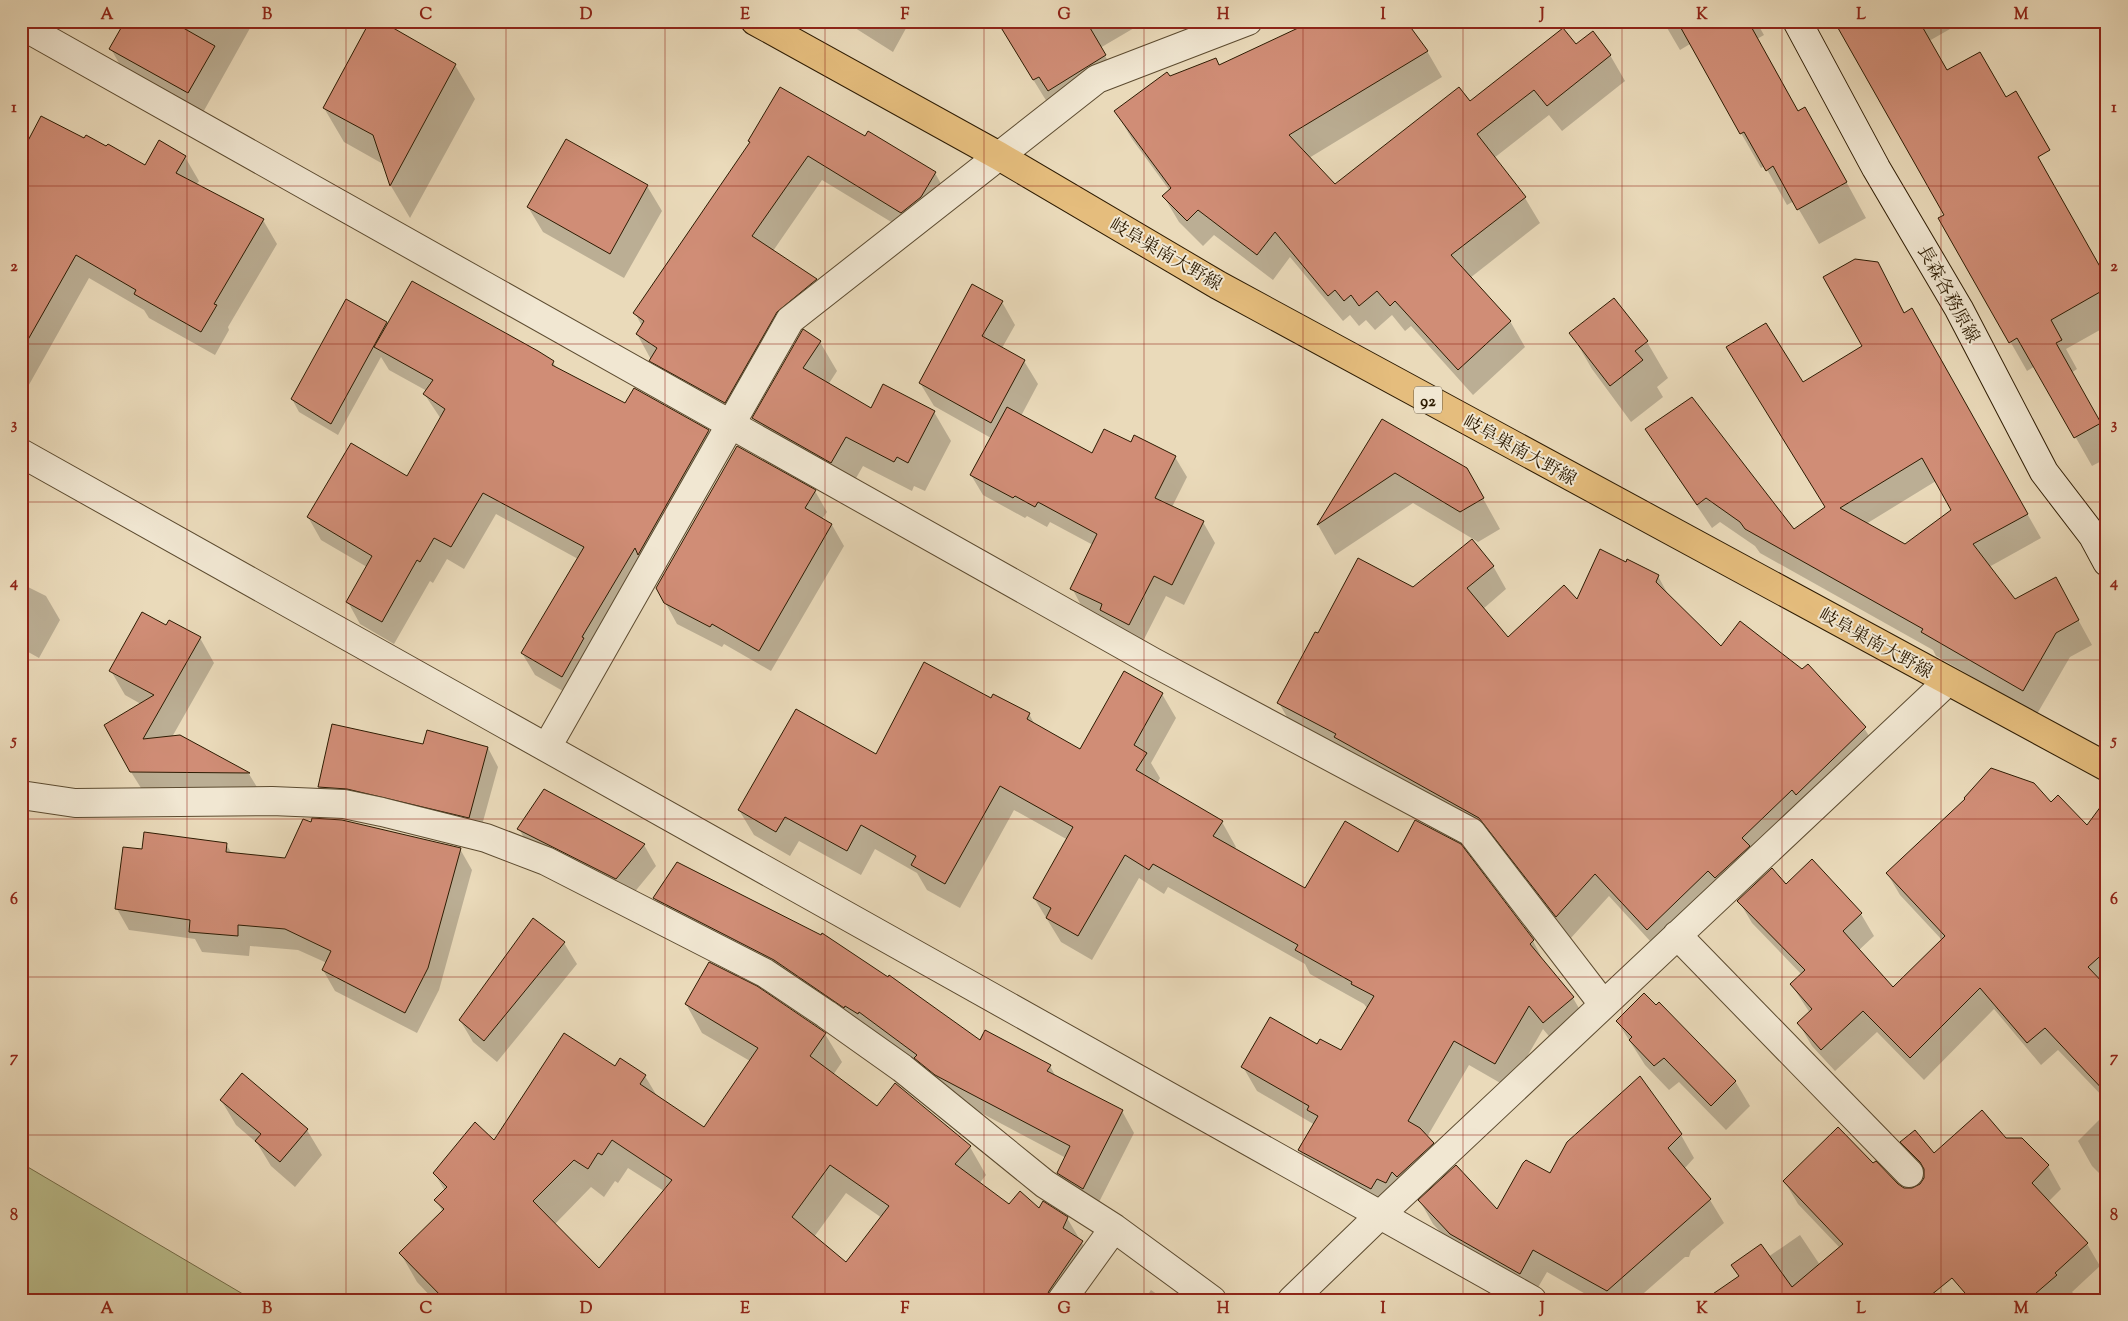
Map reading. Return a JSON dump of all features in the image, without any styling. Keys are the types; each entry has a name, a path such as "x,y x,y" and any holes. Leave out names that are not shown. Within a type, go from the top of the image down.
{"main road":[{"name":"岐阜巣南大野線","path":"755,21 999,156 1227,290 1947,682 2107,767"}],"street":[{"path":"547,747 790,320 1097,79 1248,21"},
{"name":"長森各務原線","path":"1797,21 1876,168 1959,309 2044,472 2100,532 2107,562"},
{"path":"21,25 1144,657 1471,832 1603,1004"},
{"path":"21,453 1532,1300"},
{"path":"1292,1300 1603,1004 1947,682"},
{"path":"21,795 75,803 272,801 344,804 486,838 546,862 764,973 794,992 902,1068 1045,1184 1114,1228 1212,1300"},
{"path":"1677,936 1908,1173"},
{"path":"1062,1300 1114,1228"}],"green space":[{"path":"21,1163 253,1300 21,1300"}],"building":[{"path":"125,21 171,21 215,46 188,93 109,49"},
{"path":"370,21 381,21 456,64 390,186 373,135 323,108"},
{"path":"997,21 1086,21 1106,55 1048,91 1039,77 1033,80"},
{"path":"1313,21 1406,21 1428,51 1289,135 1335,184 1459,87 1470,101 1563,28 1576,44 1593,31 1611,55 1547,106 1534,90 1477,134 1526,197 1451,255 1511,321 1458,370 1395,301 1390,306 1377,291 1359,306 1351,295 1344,301 1335,290 1328,296 1275,232 1257,255 1198,210 1187,221 1162,196 1171,188 1114,111 1167,72 1170,76 1216,58 1219,65"},
{"path":"1677,21 1748,21 1798,111 1805,107 1847,182 1797,210 1773,166 1766,171 1744,132 1740,134"},
{"path":"1834,21 1919,21 1947,70 1980,52 2006,97 2016,91 2050,150 2038,157 2107,279 2107,288 2051,320 2062,340 2056,343 2101,423 2074,438 2017,338 2009,343 1938,218 1944,215"},
{"path":"780,87 865,136 868,131 936,172 921,197 901,213 808,156 752,236 817,279 777,312 725,403 649,361 657,348 636,334 644,321 633,313 750,142 748,141"},
{"path":"41,116 84,138 86,135 106,146 108,144 145,165 159,140 186,156 176,173 264,219 214,304 217,305 201,332 134,294 136,290 76,255 21,352 21,154"},
{"path":"566,139 648,185 610,254 527,207"},
{"path":"1855,259 1878,262 1904,313 1912,308 2028,514 1973,544 2015,599 2056,577 2079,620 2056,633 2023,691 1921,632 1923,629 1745,529 1740,522 1706,498 1697,505 1645,429 1692,397 1794,529 1825,507 1726,347 1766,323 1803,382 1862,346 1823,277","holes":["1922,458 1951,510 1905,544 1840,508"]},
{"path":"412,281 538,351 554,361 552,365 625,403 634,388 709,430 638,555 635,548 582,637 584,638 562,677 521,653 584,547 483,493 451,547 434,538 420,562 417,560 382,622 346,602 372,556 307,517 351,443 407,476 445,409 423,394 433,380 374,347"},
{"path":"972,284 1003,301 982,336 1025,360 991,423 919,383"},
{"path":"1614,298 1648,341 1635,351 1643,360 1610,386 1569,333"},
{"path":"346,299 387,322 331,424 291,399"},
{"path":"803,329 821,341 803,368 871,408 883,384 935,411 908,463 897,457 894,462 846,437 831,463 752,418"},
{"path":"1007,407 1092,453 1104,429 1131,442 1134,435 1176,456 1155,498 1204,521 1172,585 1154,576 1129,625 1100,610 1102,604 1070,589 1097,534 1038,502 1035,507 1015,496 1013,498 970,475"},
{"path":"1382,419 1467,468 1484,498 1460,512 1395,473 1317,525"},
{"path":"737,446 816,490 805,508 832,524 759,651 712,624 710,627 664,603 656,588"},
{"path":"1472,539 1494,566 1467,588 1508,637 1564,585 1577,599 1600,549 1626,562 1627,559 1659,575 1656,582 1721,646 1740,621 1802,669 1808,664 1866,727 1796,795 1792,790 1742,838 1750,846 1715,878 1708,871 1647,930 1595,874 1556,917 1479,818 1334,737 1336,734 1277,703 1315,632 1318,633 1358,558 1413,587"},
{"path":"142,612 166,625 169,620 201,637 143,739 180,735 250,773 130,772 104,725 154,695 109,671"},
{"path":"924,662 991,698 993,694 1030,713 1027,719 1080,749 1124,671 1163,693 1134,745 1147,753 1136,770 1223,821 1213,836 1305,888 1345,821 1398,852 1415,820 1461,844 1534,940 1530,944 1574,997 1543,1023 1529,1006 1495,1064 1454,1041 1408,1121 1420,1128 1434,1143 1397,1177 1392,1172 1386,1183 1377,1179 1371,1189 1298,1150 1318,1116 1307,1110 1309,1106 1241,1067 1270,1017 1317,1044 1320,1039 1341,1050 1374,996 1295,950 1298,945 1153,864 1149,870 1125,855 1078,936 1046,918 1051,908 1033,898 1073,827 1000,786 945,884 911,865 916,856 861,825 847,851 785,817 776,832 738,810 796,709 876,754"},
{"path":"332,724 423,744 427,730 488,747 469,818 347,789 318,787"},
{"path":"1991,768 2034,783 2051,802 2058,795 2087,825 2107,798 2107,950 2088,967 2107,987 2107,1094 2045,1028 2027,1043 1980,988 1910,1058 1863,1011 1821,1050 1797,1023 1812,1009 1790,984 1805,970 1737,901 1772,868 1786,884 1812,859 1862,913 1843,931 1893,987 1945,936 1886,873 1965,799"},
{"path":"544,789 645,844 616,879 517,829"},
{"path":"312,818 342,820 461,848 428,968 405,1013 322,970 331,951 285,929 238,925 238,936 189,932 190,920 115,909 123,847 142,849 144,832 227,843 226,852 285,858 303,819 311,822"},
{"path":"677,862 821,935 822,933 888,977 889,975 980,1040 985,1030 1051,1065 1047,1071 1123,1110 1083,1189 1057,1173 1070,1146 935,1075 914,1058 917,1055 859,1012 858,1014 845,1006 844,1008 774,960 653,898"},
{"path":"533,918 565,942 484,1041 459,1020"},
{"path":"709,962 757,986 826,1033 810,1056 877,1106 895,1083 971,1146 955,1164 1009,1204 1020,1191 1039,1208 1043,1201 1068,1217 1063,1228 1083,1241 1049,1291 1045,1300 445,1300 399,1253 444,1209 434,1200 447,1187 433,1173 475,1122 494,1140 564,1033 615,1066 620,1058 646,1075 640,1084 704,1127 758,1048 685,1004","holes":["612,1140 672,1180 599,1268 533,1201 574,1160 588,1169 598,1153 602,1155","830,1165 889,1206 846,1262 792,1217"]},
{"path":"1644,993 1656,1005 1659,1002 1736,1081 1711,1106 1664,1058 1654,1066 1629,1040 1632,1037 1616,1021"},
{"path":"242,1073 308,1129 280,1162 255,1141 261,1134 220,1100"},
{"path":"1640,1076 1682,1134 1668,1148 1711,1199 1607,1291 1533,1250 1520,1274 1450,1234 1418,1200 1456,1165 1497,1209 1526,1160 1550,1173 1567,1142"},
{"path":"1982,1110 2006,1138 2022,1138 2049,1165 2032,1183 2088,1243 2055,1273 2057,1275 2028,1300 1971,1300 1952,1278 1925,1300 1704,1300 1739,1276 1731,1265 1761,1244 1792,1287 1843,1244 1783,1181 1838,1127 1873,1163 1876,1161 1898,1184 1904,1188 1912,1188 1920,1184 1924,1178 1924,1169 1920,1162 1900,1142 1915,1130 1934,1153"}]}
